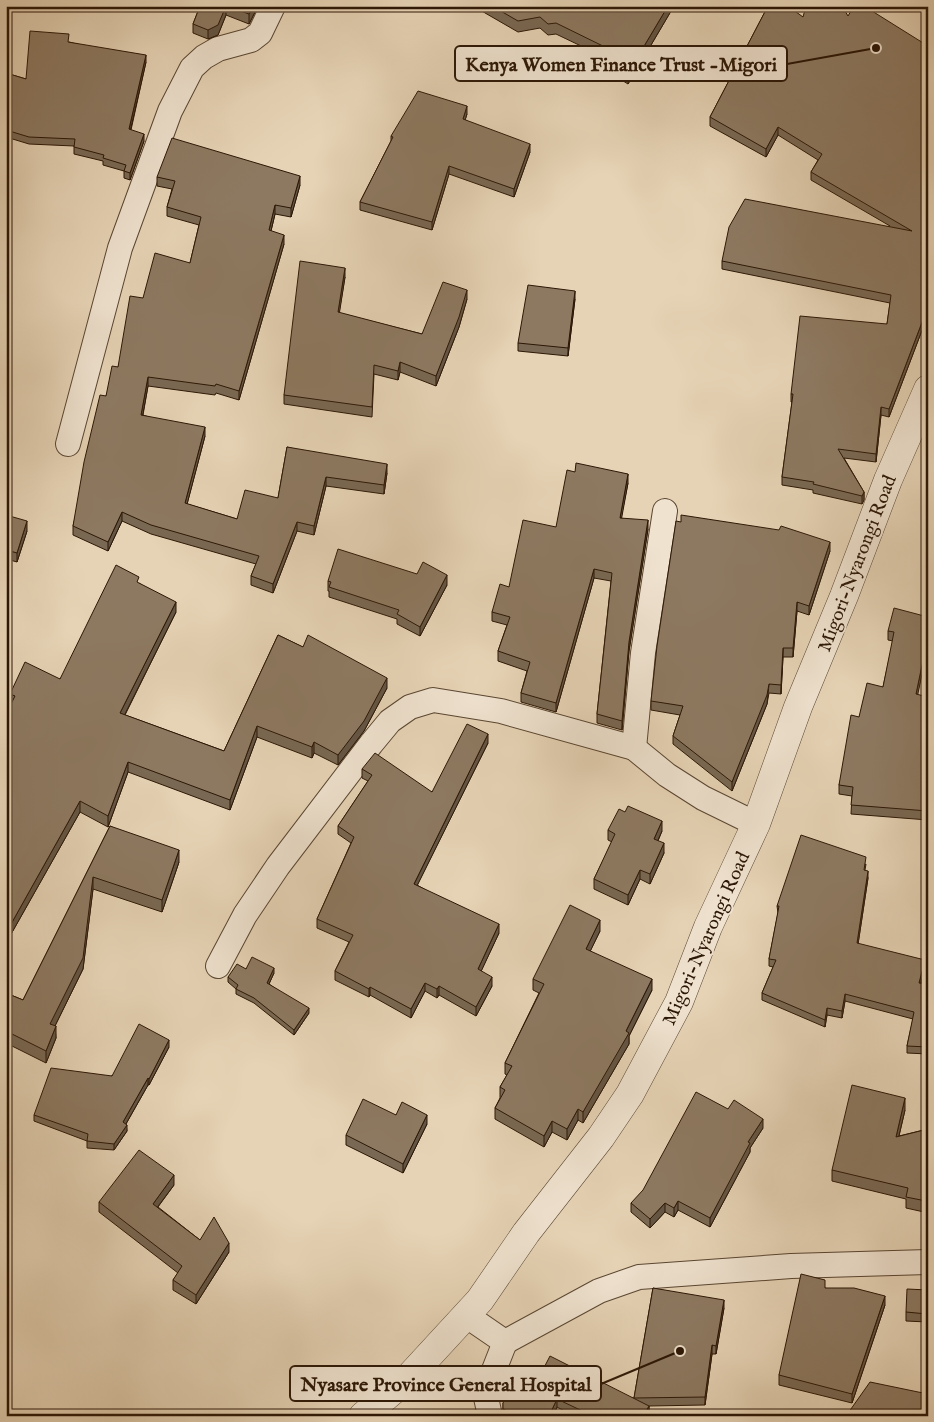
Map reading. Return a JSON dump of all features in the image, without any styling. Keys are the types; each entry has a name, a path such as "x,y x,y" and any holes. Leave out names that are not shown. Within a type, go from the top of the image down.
{"street":[{"path":"68,444 120,248 170,110 192,68 204,57 218,49 251,40 260,33 273,6"},
{"name":"Migori-Nyarongi Road","path":"363,1416 410,1376 467,1316 630,1094 679,1002 708,927 756,824 798,707 844,596 888,480 928,389"},
{"path":"634,748 643,653 665,511"},
{"path":"218,966 246,915 278,866 380,732 390,721 410,707 433,700 463,703 560,726 634,748 667,775 703,798 756,824"},
{"path":"490,1416 485,1393 504,1342 599,1290 639,1277 792,1266 928,1262"},
{"path":"467,1316 504,1342"}],"building":[{"path":"200,6 226,6 218,25 208,30 193,24"},
{"path":"227,6 254,6 249,14"},
{"path":"492,6 668,6 628,73 604,58 609,49 556,23 548,24 540,17 518,21"},
{"path":"768,6 788,6 803,17 806,6 842,6 848,16 854,6 864,6 928,46 928,228 922,244 928,246 928,318 924,317 889,409 881,407 876,454 838,449 864,492 862,496 813,484 814,482 782,477 793,394 791,394 800,316 887,324 891,295 722,261 729,227 745,199 912,231 811,172 822,154 778,127 766,149 710,117"},
{"path":"30,31 69,34 68,42 146,55 129,129 144,134 130,173 124,171 126,165 103,158 104,155 74,147 75,139 29,137 6,130 6,73 26,79"},
{"path":"418,91 467,106 463,119 530,144 514,189 449,166 432,222 360,202 393,137 391,136"},
{"path":"172,138 300,176 291,208 275,205 269,230 284,235 239,391 216,384 215,386 148,377 141,415 205,427 185,503 237,519 245,490 278,498 287,447 387,464 384,485 326,477 314,526 297,522 273,584 251,576 259,556 151,525 122,512 108,542 73,526 84,462 100,395 106,396 112,366 118,367 130,296 143,298 155,253 190,263 201,217 167,207 175,181 157,177"},
{"path":"6,243 10,244 6,254"},
{"path":"300,261 345,268 338,312 422,334 443,282 467,290 459,317 436,376 400,362 398,371 374,365 372,407 284,395"},
{"path":"528,285 575,291 568,348 518,343"},
{"path":"576,463 628,474 620,518 648,520 629,642 622,721 597,714 612,573 594,569 556,703 521,693 530,662 498,651 510,617 492,612 500,584 509,587 523,520 556,527 567,470 575,472"},
{"path":"6,515 27,521 17,553 10,551 6,569"},
{"path":"681,515 779,530 781,526 830,542 809,606 797,602 793,648 783,648 781,685 769,684 767,695 732,782 673,736 683,706 651,701 657,646 676,521 681,522"},
{"path":"338,549 417,574 423,562 447,575 420,627 397,614 399,610 329,587 331,582 328,581"},
{"path":"116,565 139,577 137,582 176,602 120,713 224,751 278,635 303,647 308,635 387,678 364,721 338,755 314,742 312,747 257,726 230,800 128,762 108,816 80,801 6,933 6,714 15,696 10,694 25,662 60,679"},
{"path":"894,608 928,617 928,641 916,694 928,697 928,811 851,805 853,787 839,785 851,715 859,717 867,683 883,687 894,632 888,631"},
{"path":"467,724 488,734 414,884 499,924 478,969 492,977 476,1007 439,986 437,989 425,983 411,1009 335,971 353,935 317,919 354,837 338,826 372,775 362,769 375,753 432,792"},
{"path":"628,806 662,821 654,839 664,843 650,874 640,870 628,895 594,879 615,834 608,830 619,809 625,812"},
{"path":"110,826 179,850 162,900 93,877 83,958 50,1024 56,1026 46,1051 6,1031 6,993 23,1000"},
{"path":"801,835 866,857 864,870 868,871 857,943 925,960 919,983 928,984 928,1047 907,1046 914,1012 845,994 842,1011 827,1008 825,1020 762,993 776,960 769,959 779,906 777,906"},
{"path":"570,905 600,920 586,949 652,979 626,1031 629,1033 583,1112 578,1109 567,1129 552,1121 544,1136 495,1108 505,1090 500,1087 512,1066 505,1063 544,984 533,979"},
{"path":"252,957 274,968 267,983 309,1008 294,1030 254,998 236,989 238,985 228,977 237,964 246,969"},
{"path":"139,1024 169,1040 149,1079 123,1122 127,1125 114,1144 87,1141 88,1134 34,1115 51,1068 112,1076"},
{"path":"852,1085 905,1098 896,1137 928,1129 928,1218 923,1217 926,1201 906,1197 908,1188 832,1170"},
{"path":"696,1092 728,1109 734,1100 763,1119 748,1142 750,1143 710,1218 678,1201 674,1208 665,1203 650,1219 631,1203 643,1190"},
{"path":"363,1099 396,1115 402,1102 427,1115 403,1164 346,1135"},
{"path":"139,1150 174,1175 153,1204 200,1240 214,1217 229,1243 196,1295 173,1280 182,1266 99,1202"},
{"path":"801,1274 825,1280 825,1288 854,1288 885,1296 852,1394 779,1375"},
{"path":"653,1288 724,1300 716,1346 712,1345 705,1397 634,1398"},
{"path":"907,1289 928,1290 928,1416 912,1416 897,1412 894,1416 846,1416 870,1382 923,1393 927,1314 906,1312"},
{"path":"550,1356 649,1406 643,1416 593,1416 557,1399 549,1416 517,1416 503,1409 503,1403 514,1380 533,1389"}],"place":[{"name":"Kenya Women Finance Trust -Migori","path":"876,48"},
{"name":"Nyasare Province General Hospital","path":"680,1351"}]}
